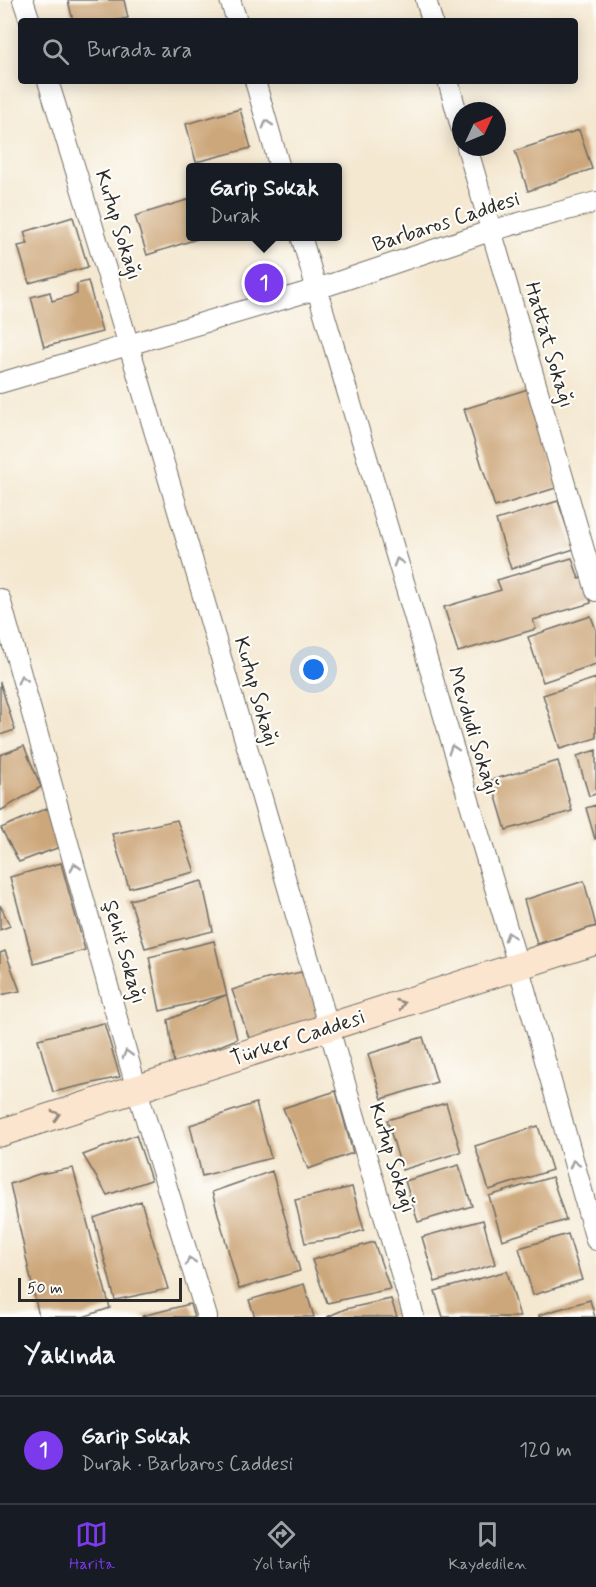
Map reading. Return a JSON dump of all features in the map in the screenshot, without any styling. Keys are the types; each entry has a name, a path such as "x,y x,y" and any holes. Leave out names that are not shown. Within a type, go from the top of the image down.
{"street":[{"path":"23,0 29,18"},
{"path":"230,0 236,18"},
{"path":"426,0 431,18"},
{"name":"Kutup Sokağı","path":"49,84 130,344 414,1317"},
{"path":"256,84 279,163"},
{"path":"449,84 454,102"},
{"name":"Hattat Sokağı","path":"469,156 596,591"},
{"name":"Barbaros Caddesi","path":"0,383 317,289 490,231 596,202"},
{"name":"Mevdudi Sokağı","path":"302,241 518,965 596,1240"},
{"name":"Şehit Sokağı","path":"0,599 137,1090 207,1317"},
{"name":"Türker Caddesi","path":"0,1133 596,941"}],"building":[{"path":"68,0 124,0 128,18 72,18"},
{"path":"240,109 251,148 196,162 186,124"},
{"path":"579,130 592,169 528,191 515,151"},
{"path":"186,200 186,241 191,241 147,255 135,216"},
{"path":"73,217 88,267 29,283 18,246 28,244 24,232"},
{"path":"88,281 102,332 44,347 31,297 50,292 52,301 77,294 77,284"},
{"path":"528,389 559,487 495,507 464,409"},
{"path":"558,501 574,549 511,569 496,520"},
{"path":"572,558 579,579 584,577 591,603 533,620 536,629 458,652 444,607 501,590 497,580"},
{"path":"591,616 596,630 596,664 543,682 528,637"},
{"path":"596,678 596,738 560,749 543,695"},
{"path":"0,682 15,730 0,735"},
{"path":"24,746 41,787 0,811 0,755"},
{"path":"596,750 596,794 589,796 577,756"},
{"path":"558,761 572,811 506,830 491,780"},
{"path":"596,805 596,839 595,839 586,808"},
{"path":"47,808 68,844 19,862 1,828"},
{"path":"177,820 195,872 129,888 112,834"},
{"path":"61,863 85,950 34,964 10,877"},
{"path":"202,881 213,931 145,948 130,900"},
{"path":"584,881 596,926 537,944 524,900"},
{"path":"0,905 10,926 0,930"},
{"path":"214,941 237,1039 174,1064 168,1020 226,995 160,1011 149,957"},
{"path":"5,951 20,991 0,995 0,953"},
{"path":"301,972 326,1020 254,1052 232,990 267,979"},
{"path":"104,1023 120,1077 53,1092 38,1039"},
{"path":"423,1037 437,1082 382,1099 368,1054"},
{"path":"336,1091 353,1153 308,1169 283,1108"},
{"path":"256,1103 271,1158 202,1176 190,1125"},
{"path":"446,1103 461,1152 402,1170 387,1120"},
{"path":"538,1126 552,1170 489,1190 475,1146"},
{"path":"136,1135 151,1180 107,1195 83,1155"},
{"path":"459,1165 472,1206 418,1222 405,1181"},
{"path":"73,1168 110,1308 83,1317 39,1317 10,1184 39,1174"},
{"path":"272,1171 300,1271 239,1289 212,1192"},
{"path":"552,1177 566,1220 502,1240 489,1196"},
{"path":"352,1187 364,1230 340,1238 305,1243 295,1200"},
{"path":"141,1201 168,1289 115,1300 94,1218"},
{"path":"483,1220 495,1264 435,1282 422,1237"},
{"path":"568,1234 582,1280 533,1295 519,1248"},
{"path":"374,1242 390,1289 327,1303 312,1260"},
{"path":"507,1271 520,1317 443,1317 435,1291"},
{"path":"304,1284 314,1317 255,1317 249,1300"},
{"path":"391,1299 397,1317 327,1317 345,1309"},
{"path":"590,1300 595,1317 539,1317 539,1315"},
{"path":"190,1304 194,1317 142,1317 142,1316"}],"place":[{"name":"Garip Sokak","path":"264,283"}]}
